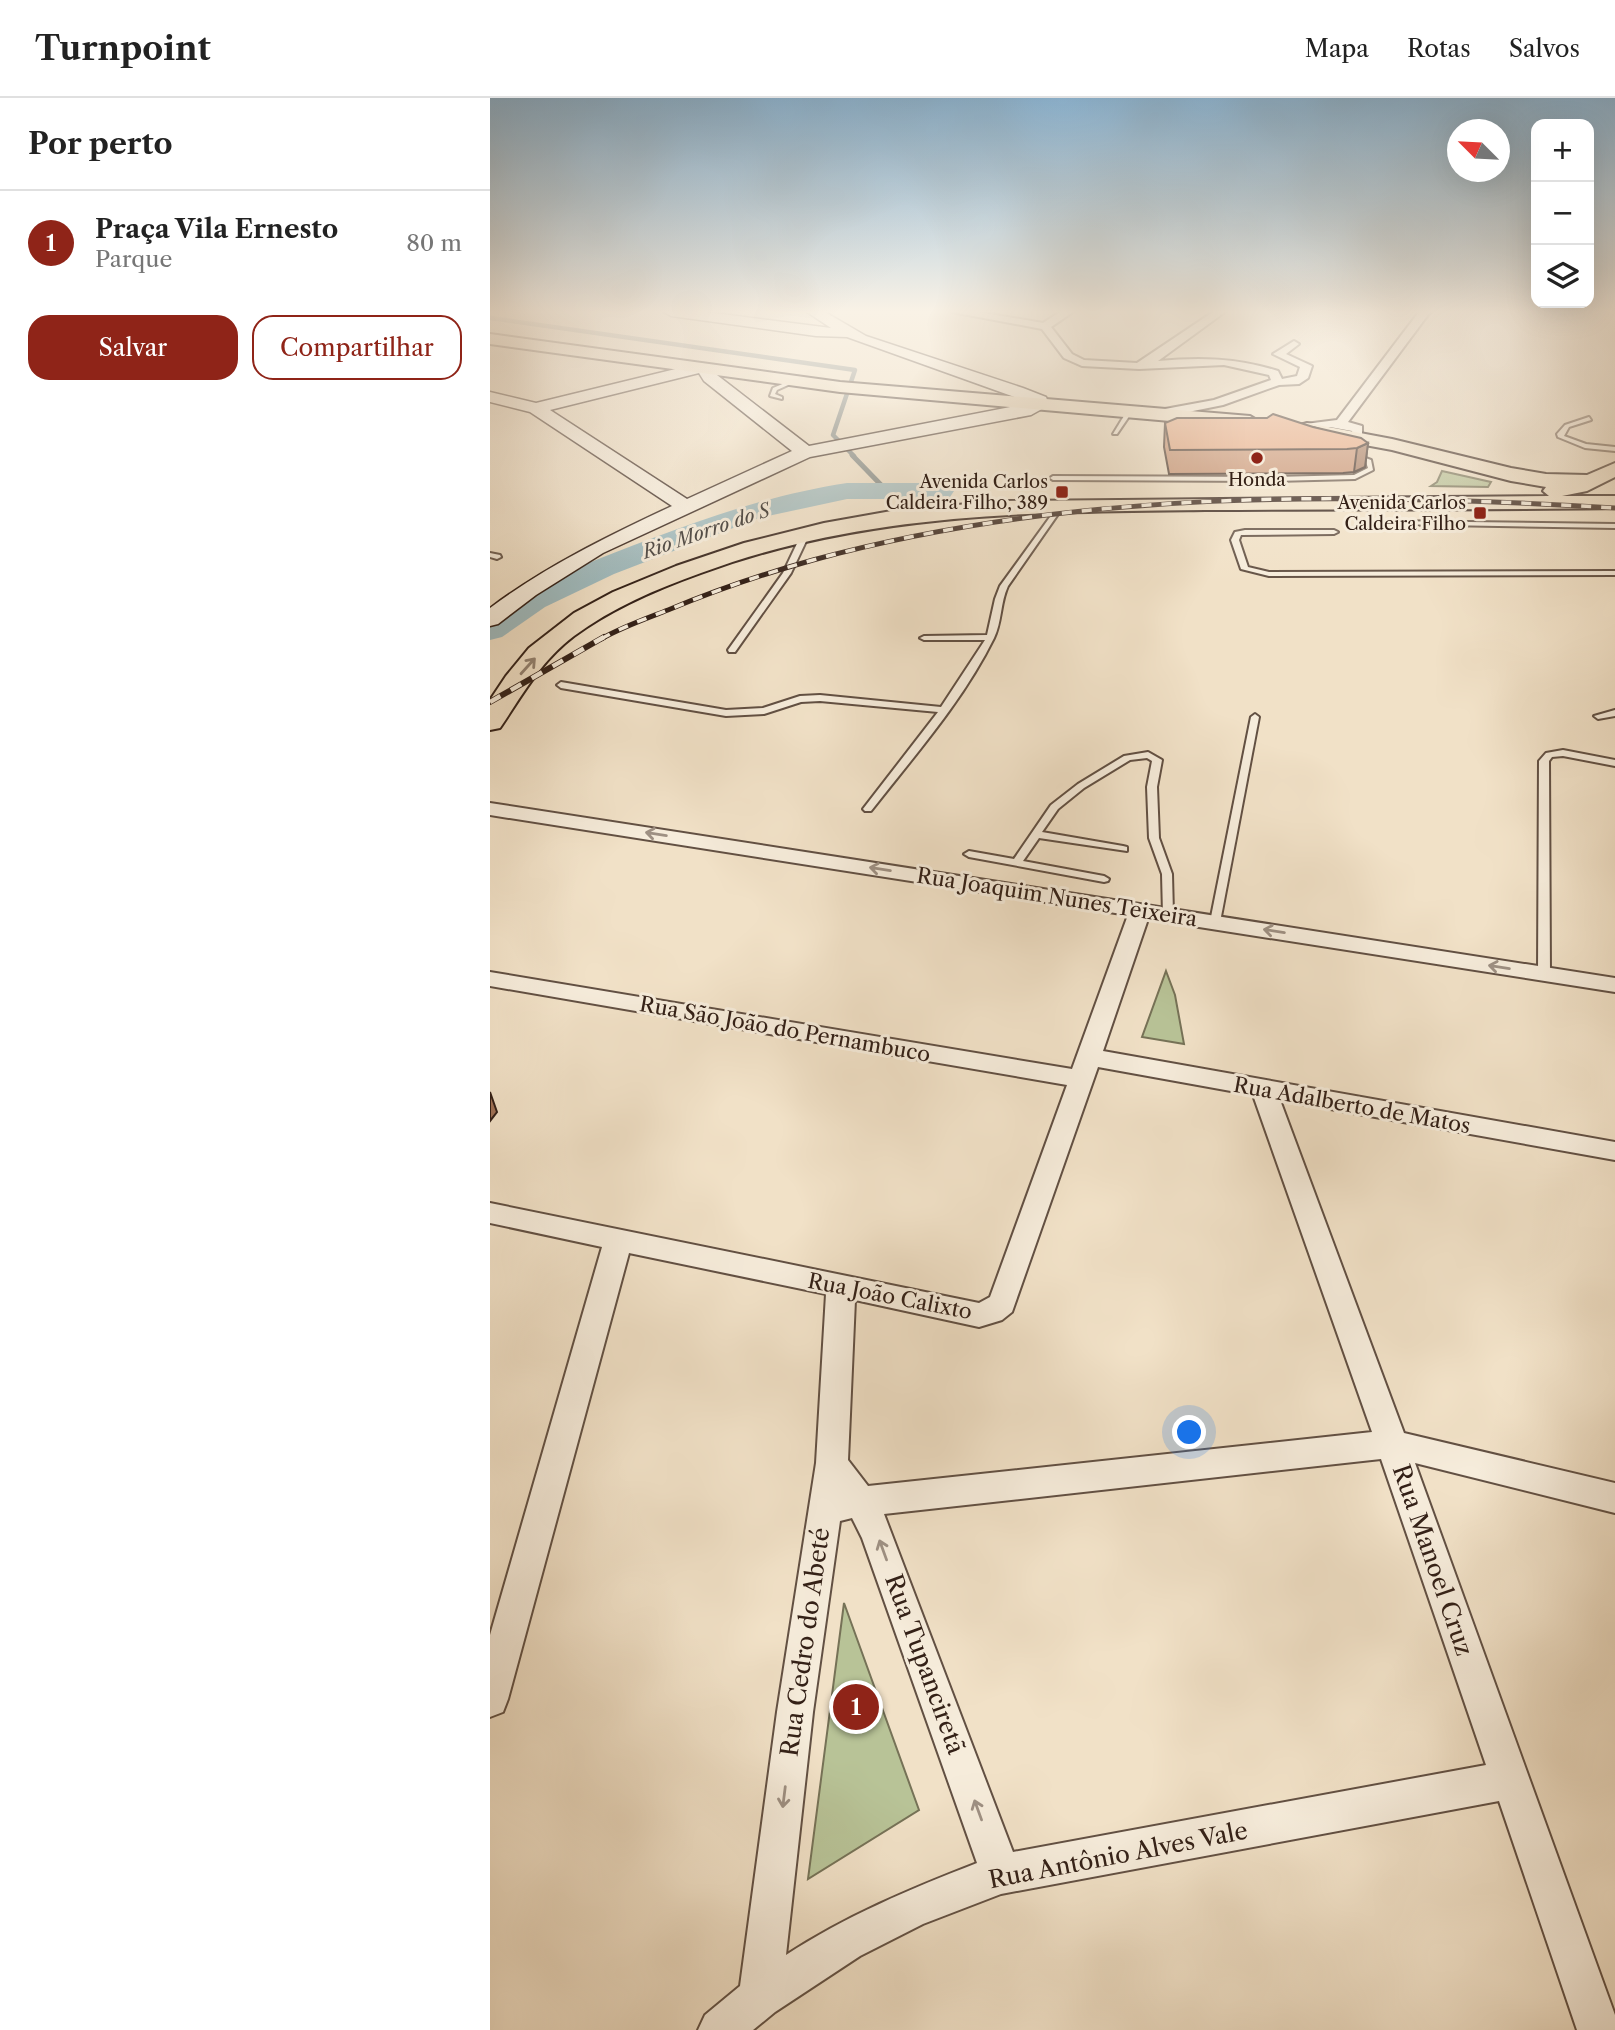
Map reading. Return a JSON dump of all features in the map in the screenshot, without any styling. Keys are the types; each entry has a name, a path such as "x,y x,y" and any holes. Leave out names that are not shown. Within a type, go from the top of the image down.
{"main road":[{"path":"1012,402 1316,430 1353,445 1495,486"},
{"path":"1316,430 1395,473 1495,486 1615,496"},
{"path":"1395,473 1426,467"},
{"path":"490,722 528,666 545,647 583,618 657,581 753,547 805,535 898,517 983,509 1330,496 1395,473 1426,467 1575,481 1607,473"},
{"path":"1566,490 1580,487 1607,473"},
{"path":"499,667 522,641 552,618 630,578 749,538 897,508 973,499 1128,492 1615,502"}],"street":[{"path":"512,402 536,408 684,506"},
{"path":"536,408 558,402"},
{"path":"741,402 805,452"},
{"path":"1157,414 1183,412 1224,402"},
{"path":"1231,402 1225,412 1241,422"},
{"path":"1316,430 1342,402"},
{"path":"490,618 528,590 596,549 805,452 1031,410 1041,405"},
{"path":"490,830 497,811"},
{"name":"Rua Joaquim Nunes Teixeira","path":"497,811 1141,909 1615,985"},
{"name":"Rua João Calixto","path":"490,1213 979,1315 992,1312 1002,1304 1141,909"},
{"name":"Rua São João do Pernambuco","path":"490,979 1085,1068"},
{"name":"Rua Adalberto de Matos","path":"1085,1068 1264,1091 1615,1151"},
{"name":"Rua Manoel Cruz","path":"1264,1091 1599,2030"},
{"path":"490,1699 618,1240"},
{"name":"Rua Cedro do Abeté","path":"760,1997 795,1712 832,1463 841,1286"},
{"path":"824,1508 1392,1444 1615,1498"},
{"name":"Rua Tupanciretã","path":"832,1463 860,1502 877,1533 1001,1874"},
{"name":"Rua Antônio Alves Vale","path":"720,2030 760,1997 845,1941 912,1908 1001,1874 1511,1780"}],"lane":[{"path":"1115,433 1129,412"},
{"path":"1589,419 1567,426 1560,434 1561,437 1585,446 1615,449"},
{"path":"1053,478 1335,478 1364,474 1371,469 1368,461 1353,445"},
{"path":"868,809 942,710 990,637 1003,587 1038,542 1060,507"},
{"path":"1389,523 1615,526"},
{"path":"1334,532 1245,532 1238,534 1234,540 1245,569 1269,574 1615,573"},
{"path":"732,650 787,573 805,535"},
{"path":"924,638 990,637"},
{"path":"561,685 726,713 764,711 800,699 820,698 942,710"},
{"path":"1598,716 1615,713"},
{"path":"1215,922 1255,717"},
{"path":"1544,974 1544,761 1549,755 1563,753 1615,763"},
{"path":"1017,863 1054,807 1081,786 1127,758 1148,755 1157,760 1152,787 1154,838 1167,874 1168,914"},
{"path":"1035,834 1124,849"},
{"path":"969,854 1104,879"}],"green space":[{"path":"1442,471 1491,482 1488,487 1431,486 1437,482"},
{"path":"1166,971 1175,995 1184,1044 1142,1037"},
{"path":"844,1603 919,1810 808,1879"}],"building":[{"path":"1273,414 1361,438 1368,443 1347,449 1170,450 1165,423 1177,418 1267,418"}],"waterway":[{"path":"844,402 833,435 854,456"},
{"path":"852,455 885,489"},
{"name":"Rio Morro do S","path":"490,630 534,600 603,567 749,512 799,499 847,491 940,491"}],"railway":[{"path":"601,639 704,596 794,565 912,537 1011,520 1111,508 1211,501 1413,499 1615,508"},
{"path":"490,702 604,637"}],"place":[{"name":"Honda","path":"1257,458"},
{"name":"Avenida Carlos Caldeira Filho, 389","path":"1062,492"},
{"name":"Avenida Carlos Caldeira Filho","path":"1480,513"},
{"name":"Praça Vila Ernesto","path":"856,1707"}]}
